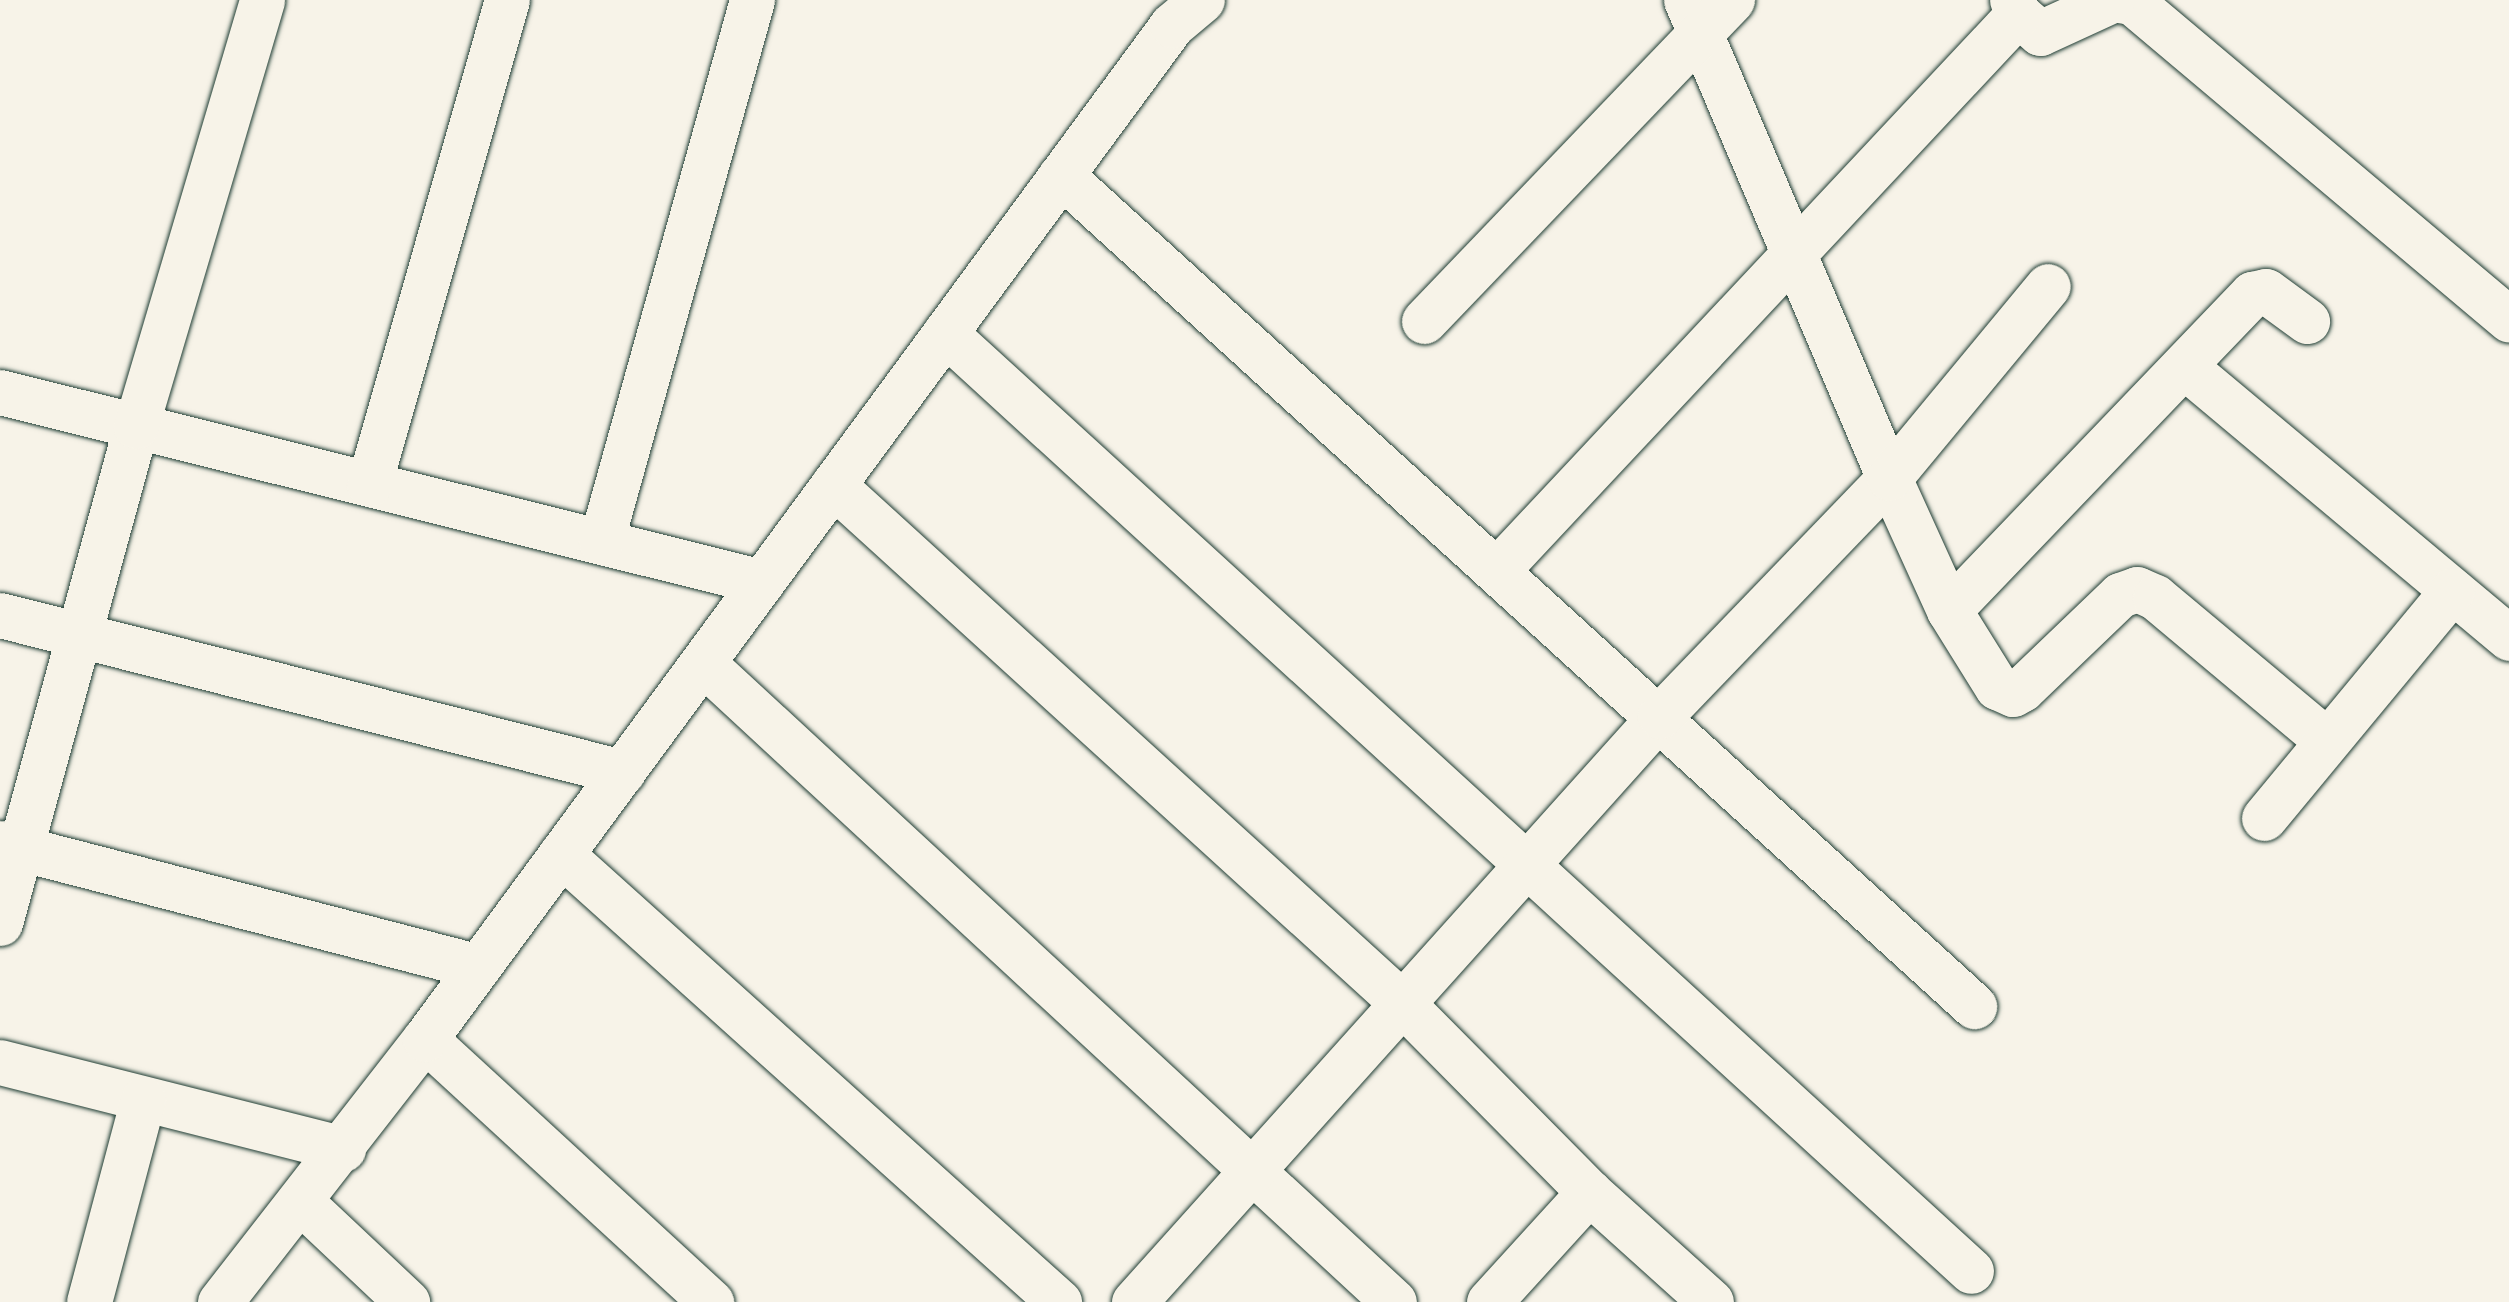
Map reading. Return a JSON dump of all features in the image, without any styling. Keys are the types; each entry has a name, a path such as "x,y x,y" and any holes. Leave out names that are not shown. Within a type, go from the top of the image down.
{"street":[{"path":"0,923 11,846 79,635 136,426 262,0"},
{"path":"368,484 507,0"},
{"path":"601,542 752,0"},
{"path":"220,1302 426,1039 1172,25 1202,0"},
{"path":"1424,321 1693,16 1732,0"},
{"path":"1498,569 1793,260 2015,7 2040,33 2116,0 2132,2 2509,320"},
{"path":"1693,16 1793,260 1889,478 1950,610 1997,686 2013,694 2120,595 2137,589 2155,597 2327,742"},
{"path":"1061,175 1660,716 1974,1006"},
{"path":"1134,1302 1660,716 1889,478 2048,286"},
{"path":"1950,610 2252,294 2266,291 2306,321"},
{"path":"945,333 1530,861 1971,1270"},
{"path":"2184,366 2509,638"},
{"path":"0,392 762,582"},
{"path":"834,486 1402,1004 1589,1192 1711,1302"},
{"path":"2264,818 2452,591"},
{"path":"0,615 622,772"},
{"path":"703,663 1394,1302"},
{"path":"11,846 478,968"},
{"path":"561,854 1059,1302"},
{"path":"426,1039 711,1302"},
{"path":"0,1062 343,1149"},
{"path":"90,1302 143,1099"},
{"path":"1489,1302 1589,1192"},
{"path":"301,1202 407,1302"}]}
